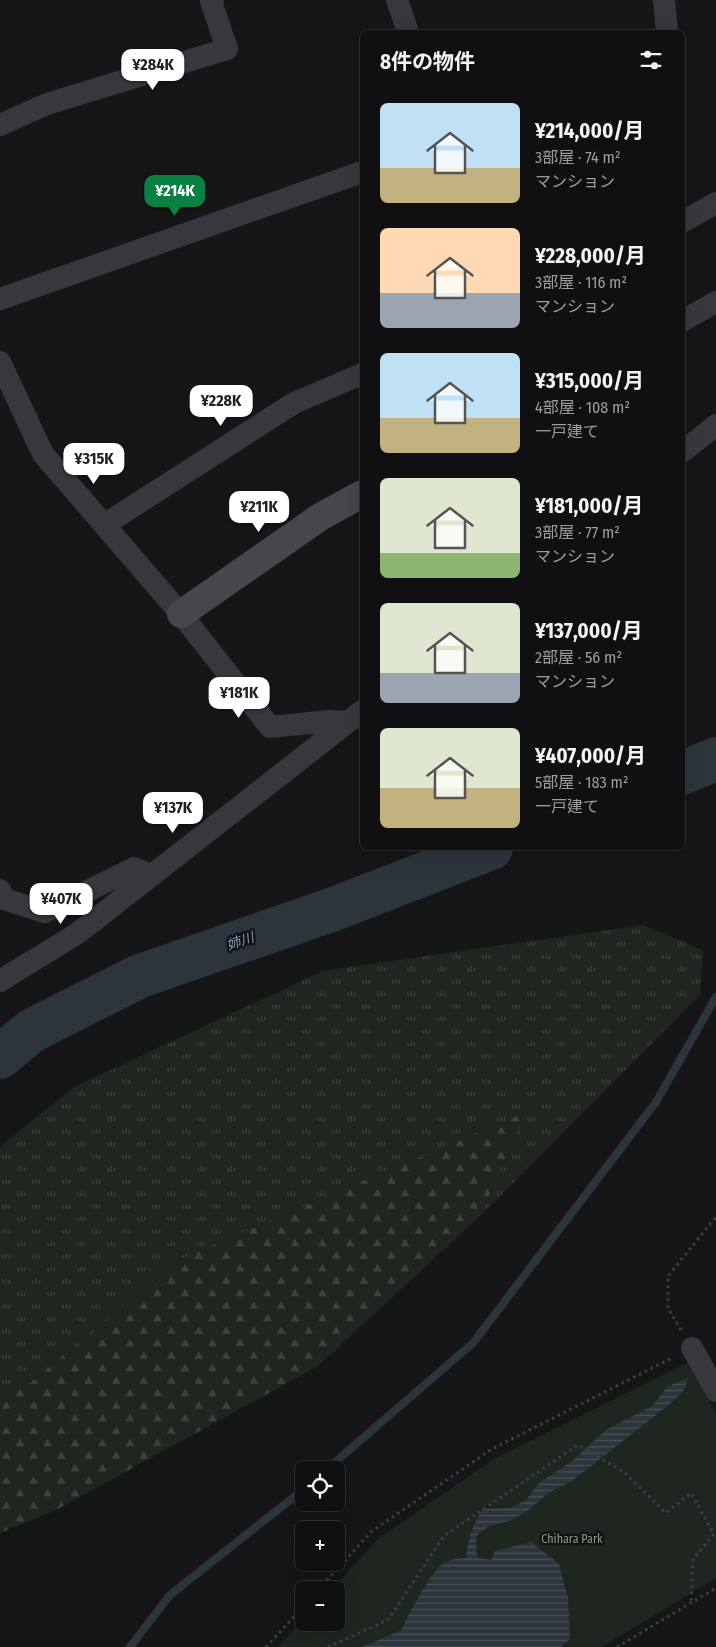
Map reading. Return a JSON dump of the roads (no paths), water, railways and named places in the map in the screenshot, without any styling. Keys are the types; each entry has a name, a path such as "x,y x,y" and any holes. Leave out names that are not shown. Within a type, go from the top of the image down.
{"street":[{"path":"0,126 47,104 228,49 211,1 213,0"},
{"path":"397,0 407,30"},
{"path":"664,0 667,30"},
{"path":"0,299 360,173"},
{"path":"685,220 716,203"},
{"path":"685,319 716,302"},
{"path":"0,362 43,454 181,614 270,727 329,721 355,716"},
{"path":"104,525 294,403 360,375"},
{"path":"685,450 716,425"},
{"path":"181,614 320,517 360,495"},
{"path":"0,981 78,933 355,716"},
{"path":"0,890 4,900 45,912 134,868 151,875"},
{"path":"692,1348 716,1391"}],"waterway":[{"name":"姉川","path":"685,772 716,759"},
{"name":"姉川","path":"0,1057 31,1031 140,976 334,909 486,850"},
{"path":"336,1461 473,1343 656,1102 716,997"},
{"path":"130,1647 170,1595 295,1496"}],"park label":[{"name":"Chihara Park","path":"572,1539"}]}
